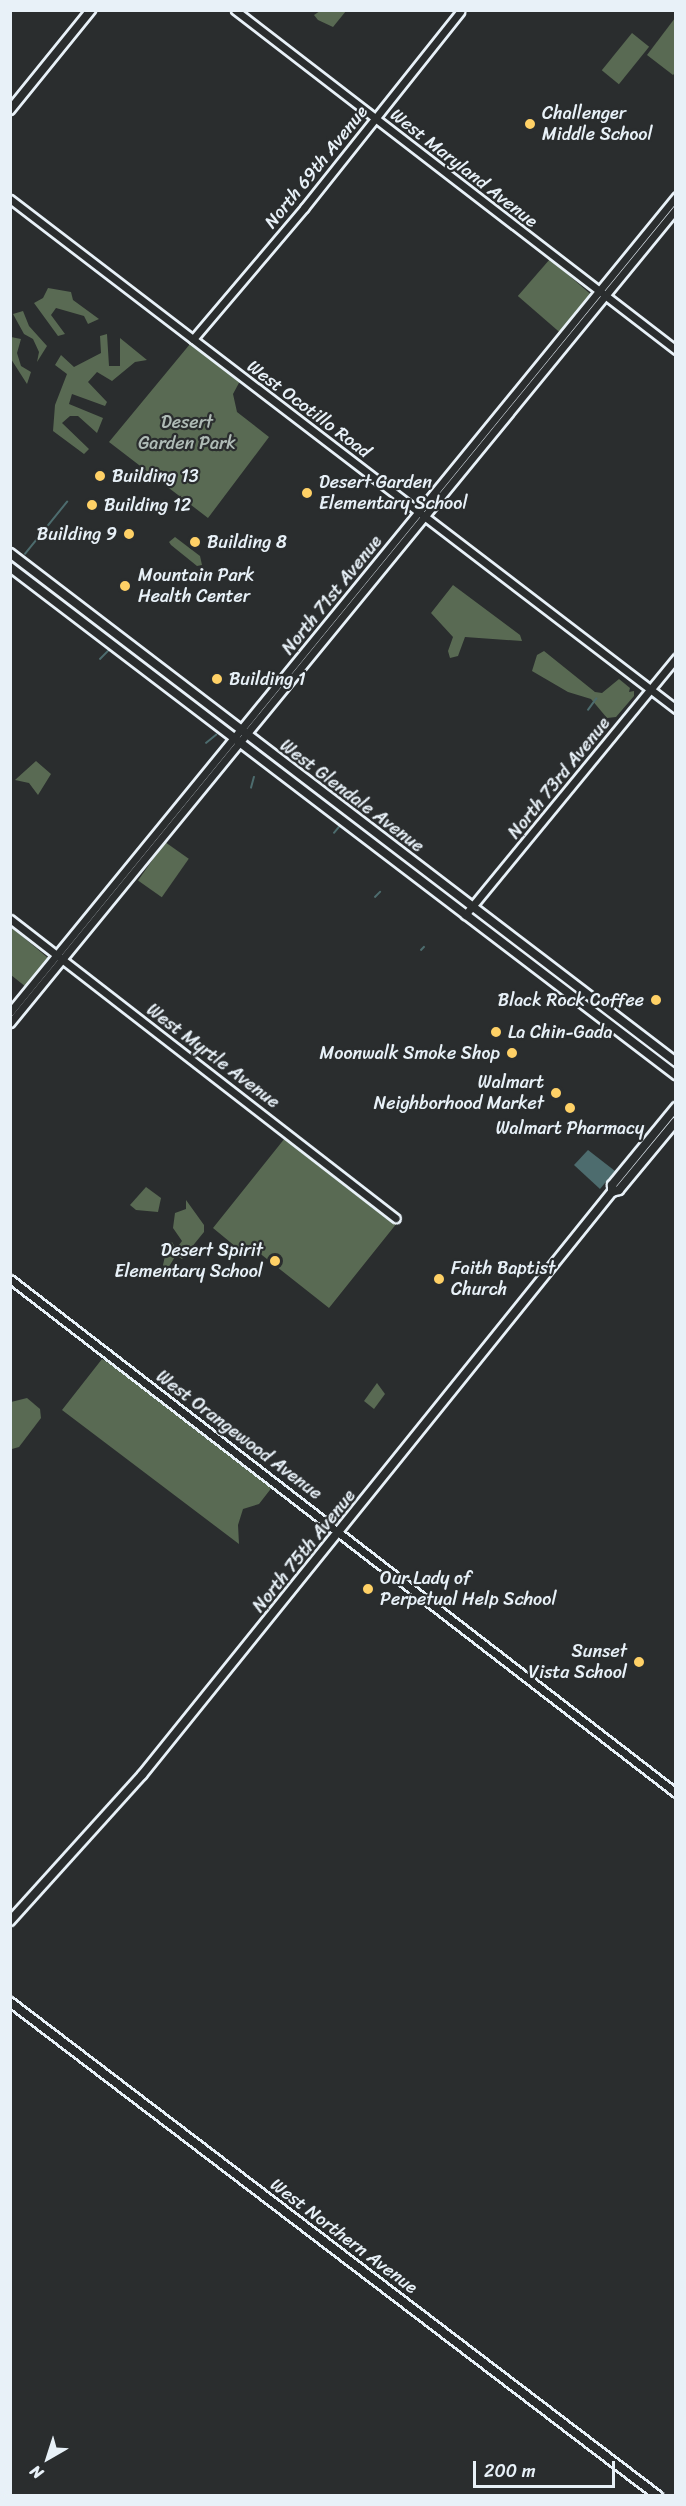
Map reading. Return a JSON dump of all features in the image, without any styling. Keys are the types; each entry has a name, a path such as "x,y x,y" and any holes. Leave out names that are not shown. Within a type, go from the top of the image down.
{"main road":[{"path":"10,110 91,10"},
{"name":"West Glendale Avenue","path":"10,553 675,1062"},
{"name":"West Glendale Avenue","path":"10,567 675,1075"},
{"path":"61,605 67,597"},
{"name":"North 75th Avenue","path":"612,1192 612,1185 675,1107"},
{"name":"North 75th Avenue","path":"10,1922 136,1781 612,1192 619,1190 675,1121"},
{"name":"West Northern Avenue","path":"10,2002 658,2496"}],"street":[{"name":"West Maryland Avenue","path":"235,10 675,350"},
{"name":"North 69th Avenue","path":"193,339 459,11 468,10"},
{"name":"North 71st Avenue","path":"602,294 675,197"},
{"name":"West Ocotillo Road","path":"10,199 675,709"},
{"name":"North 71st Avenue","path":"10,1023 60,957 602,294 675,209"},
{"name":"North 73rd Avenue","path":"465,915 675,658"},
{"name":"West Myrtle Avenue","path":"10,919 396,1218"},
{"name":"North 71st Avenue","path":"10,1012 60,957"},
{"name":"West Orangewood Avenue","path":"10,1279 675,1793"}],"green space":[{"path":"320,11 346,11 333,27 318,20 314,15"},
{"path":"675,18 676,72 673,75 647,55"},
{"path":"632,33 649,47 619,84 602,70"},
{"path":"550,259 592,295 559,332 518,296"},
{"path":"48,288 71,292 73,300 99,319 88,324 84,316 56,308 51,315 65,334 58,336 34,303 43,298"},
{"path":"23,311 29,326 47,346 37,362 39,352 33,339 24,334 13,314"},
{"path":"107,334 109,366 120,366 120,338 147,360 135,362 112,381 97,372 88,382 107,402 105,406 72,394 69,404 103,418 97,433 78,416 70,416 62,423 89,449 84,454 53,431 55,405 67,374 55,365 61,355 74,367 101,353 100,336"},
{"path":"11,337 21,339 17,353 21,366 31,372 27,384 11,359"},
{"name":"Desert Garden Park","path":"190,344 240,381 233,394 237,412 269,437 208,518 109,442"},
{"path":"175,537 200,556 202,565 197,566 171,545 169,542"},
{"path":"453,585 520,635 522,641 465,637 458,656 450,658 448,651 453,637 431,613"},
{"path":"544,651 595,692 602,693 619,679 630,688 629,692 634,691 634,696 616,717 607,718 591,699 568,692 532,671 537,655"},
{"path":"36,761 51,774 38,795 29,783 15,780"},
{"path":"165,842 189,859 162,897 138,881"},
{"path":"10,926 48,958 26,987 11,975"},
{"path":"285,1138 397,1223 329,1308 253,1248 247,1256 213,1228"},
{"path":"146,1187 161,1198 158,1212 136,1210 130,1205"},
{"path":"186,1200 204,1225 204,1232 182,1259 176,1255 167,1270 163,1265 167,1247 172,1242 176,1249 182,1241 173,1228 175,1213 186,1209"},
{"path":"102,1359 124,1372 273,1486 259,1504 243,1509 238,1525 239,1544 62,1410"},
{"path":"377,1383 385,1394 374,1409 364,1401"},
{"path":"27,1398 40,1409 41,1418 19,1447 12,1449 11,1402"}],"water":[{"path":"588,1150 615,1171 600,1189 574,1165"}],"waterway":[{"path":"25,554 67,502"},
{"path":"100,659 109,650"},
{"path":"588,710 596,699"},
{"path":"206,743 216,735"},
{"path":"251,788 254,777"},
{"path":"334,833 339,827"},
{"path":"375,897 380,892"},
{"path":"421,950 424,947"}],"place":[{"name":"Challenger Middle School","path":"530,124"},
{"name":"Building 13","path":"100,476"},
{"name":"Desert Garden Elementary School","path":"307,493"},
{"name":"Building 12","path":"92,505"},
{"name":"Building 9","path":"129,534"},
{"name":"Building 8","path":"195,542"},
{"name":"Mountain Park Health Center","path":"125,586"},
{"name":"Building 1","path":"217,679"},
{"name":"Black Rock Coffee","path":"656,1000"},
{"name":"La Chin-Gada","path":"496,1032"},
{"name":"Moonwalk Smoke Shop","path":"512,1053"},
{"name":"Walmart Neighborhood Market","path":"556,1093"},
{"name":"Walmart Pharmacy","path":"570,1108"},
{"name":"Desert Spirit Elementary School","path":"275,1261"},
{"name":"Faith Baptist Church","path":"439,1279"},
{"name":"Our Lady of Perpetual Help School","path":"368,1589"},
{"name":"Sunset Vista School","path":"639,1662"}]}
